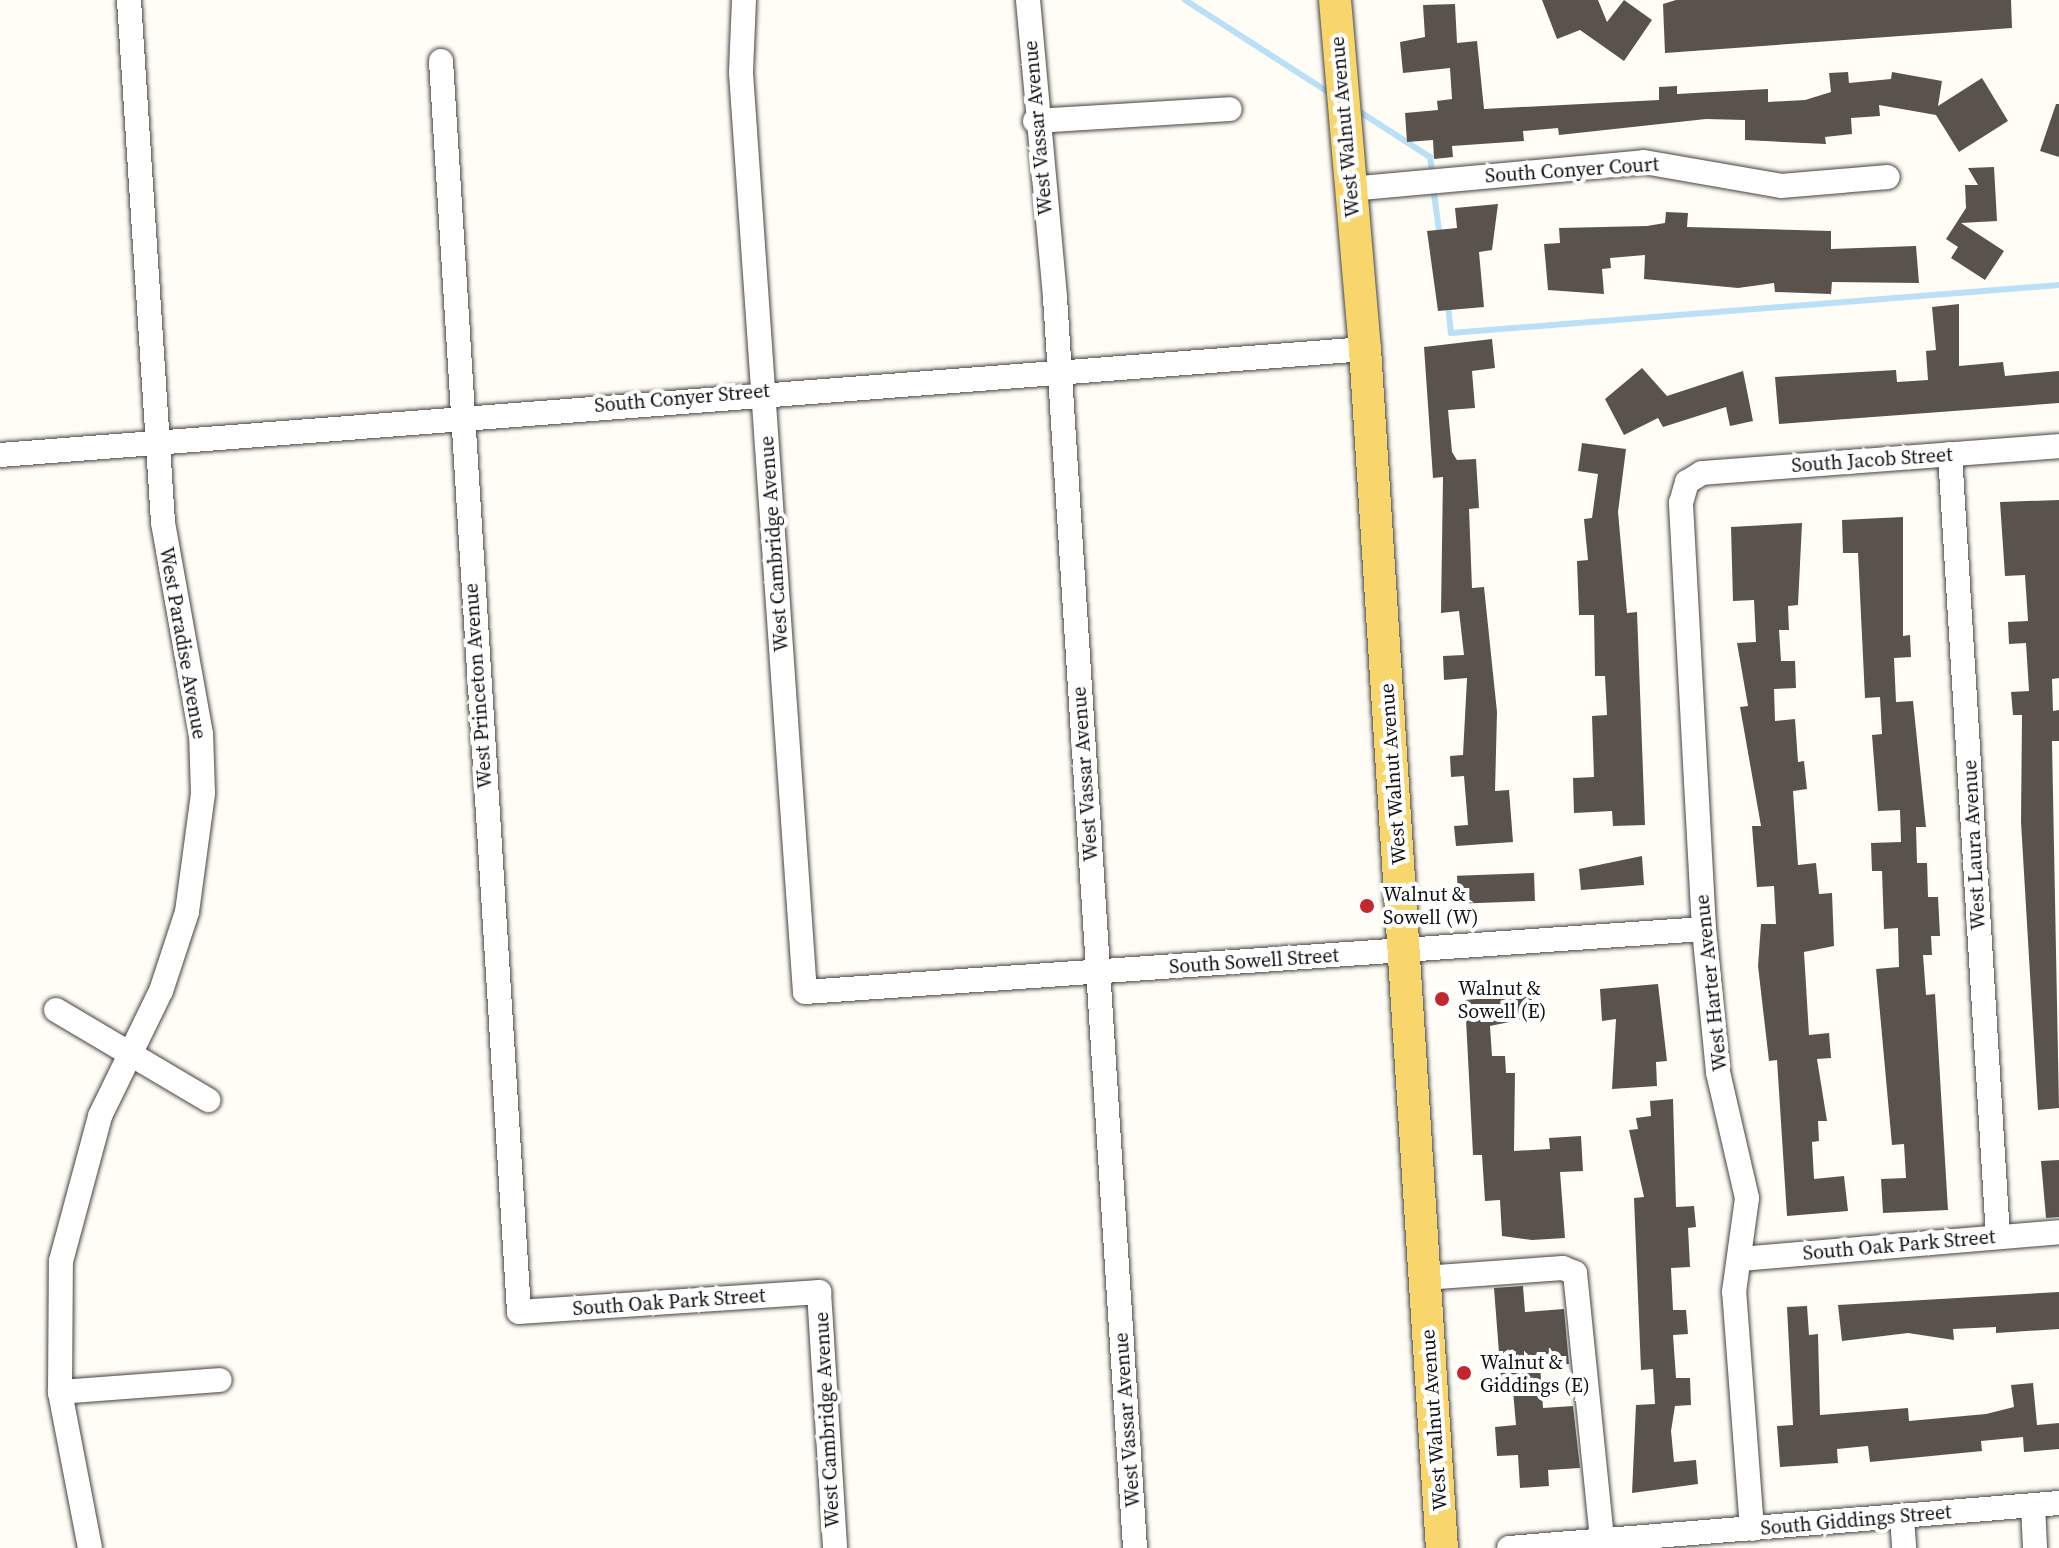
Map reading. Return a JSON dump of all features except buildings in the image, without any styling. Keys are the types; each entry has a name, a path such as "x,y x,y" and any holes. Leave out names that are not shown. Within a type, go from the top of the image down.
{"main road":[{"name":"West Walnut Avenue","path":"1335,0 1365,349 1442,1548"}],"street":[{"name":"West Paradise Avenue","path":"90,1548 60,1392 59,1288 73,1202 187,912 203,793 201,734 163,522 129,0"},
{"name":"West Cambridge Avenue","path":"744,0 741,73 805,992"},
{"name":"West Vassar Avenue","path":"1028,0 1035,121 1060,370 1135,1548"},
{"name":"West Princeton Avenue","path":"441,61 460,417 519,1312"},
{"path":"1035,121 1230,109"},
{"name":"South Conyer Court","path":"1350,189 1644,162 1781,186 1888,177"},
{"name":"South Conyer Street","path":"0,455 764,391 1365,349"},
{"name":"South Jacob Street","path":"1687,482 1702,473 2059,446"},
{"name":"West Laura Avenue","path":"1950,454 1998,1236"},
{"name":"West Harter Avenue","path":"1687,482 1681,503 1704,929 1718,1072 1747,1198 1734,1292 1752,1529"},
{"name":"South Sowell Street","path":"805,992 1704,929"},
{"path":"56,1010 208,1100"},
{"name":"South Oak Park Street","path":"1740,1259 2059,1232"},
{"path":"1424,1278 1563,1268 1575,1273 1602,1540"},
{"name":"West Cambridge Avenue","path":"819,1292 835,1548"},
{"name":"South Oak Park Street","path":"519,1312 819,1292"},
{"path":"60,1392 220,1380"},
{"name":"South Giddings Street","path":"1509,1548 2059,1503"},
{"path":"2033,1505 2035,1548"},
{"path":"1902,1517 1904,1548"}],"waterway":[{"path":"1185,0 1330,93"},
{"path":"1357,110 1430,157 1432,174"},
{"path":"1433,186 1440,238"},
{"path":"1448,305 1451,333 2059,285"}],"place":[{"name":"Walnut & Sowell (W)","path":"1367,906"},
{"name":"Walnut & Sowell (E)","path":"1442,999"},
{"name":"Walnut & Giddings (E)","path":"1464,1373"}]}
